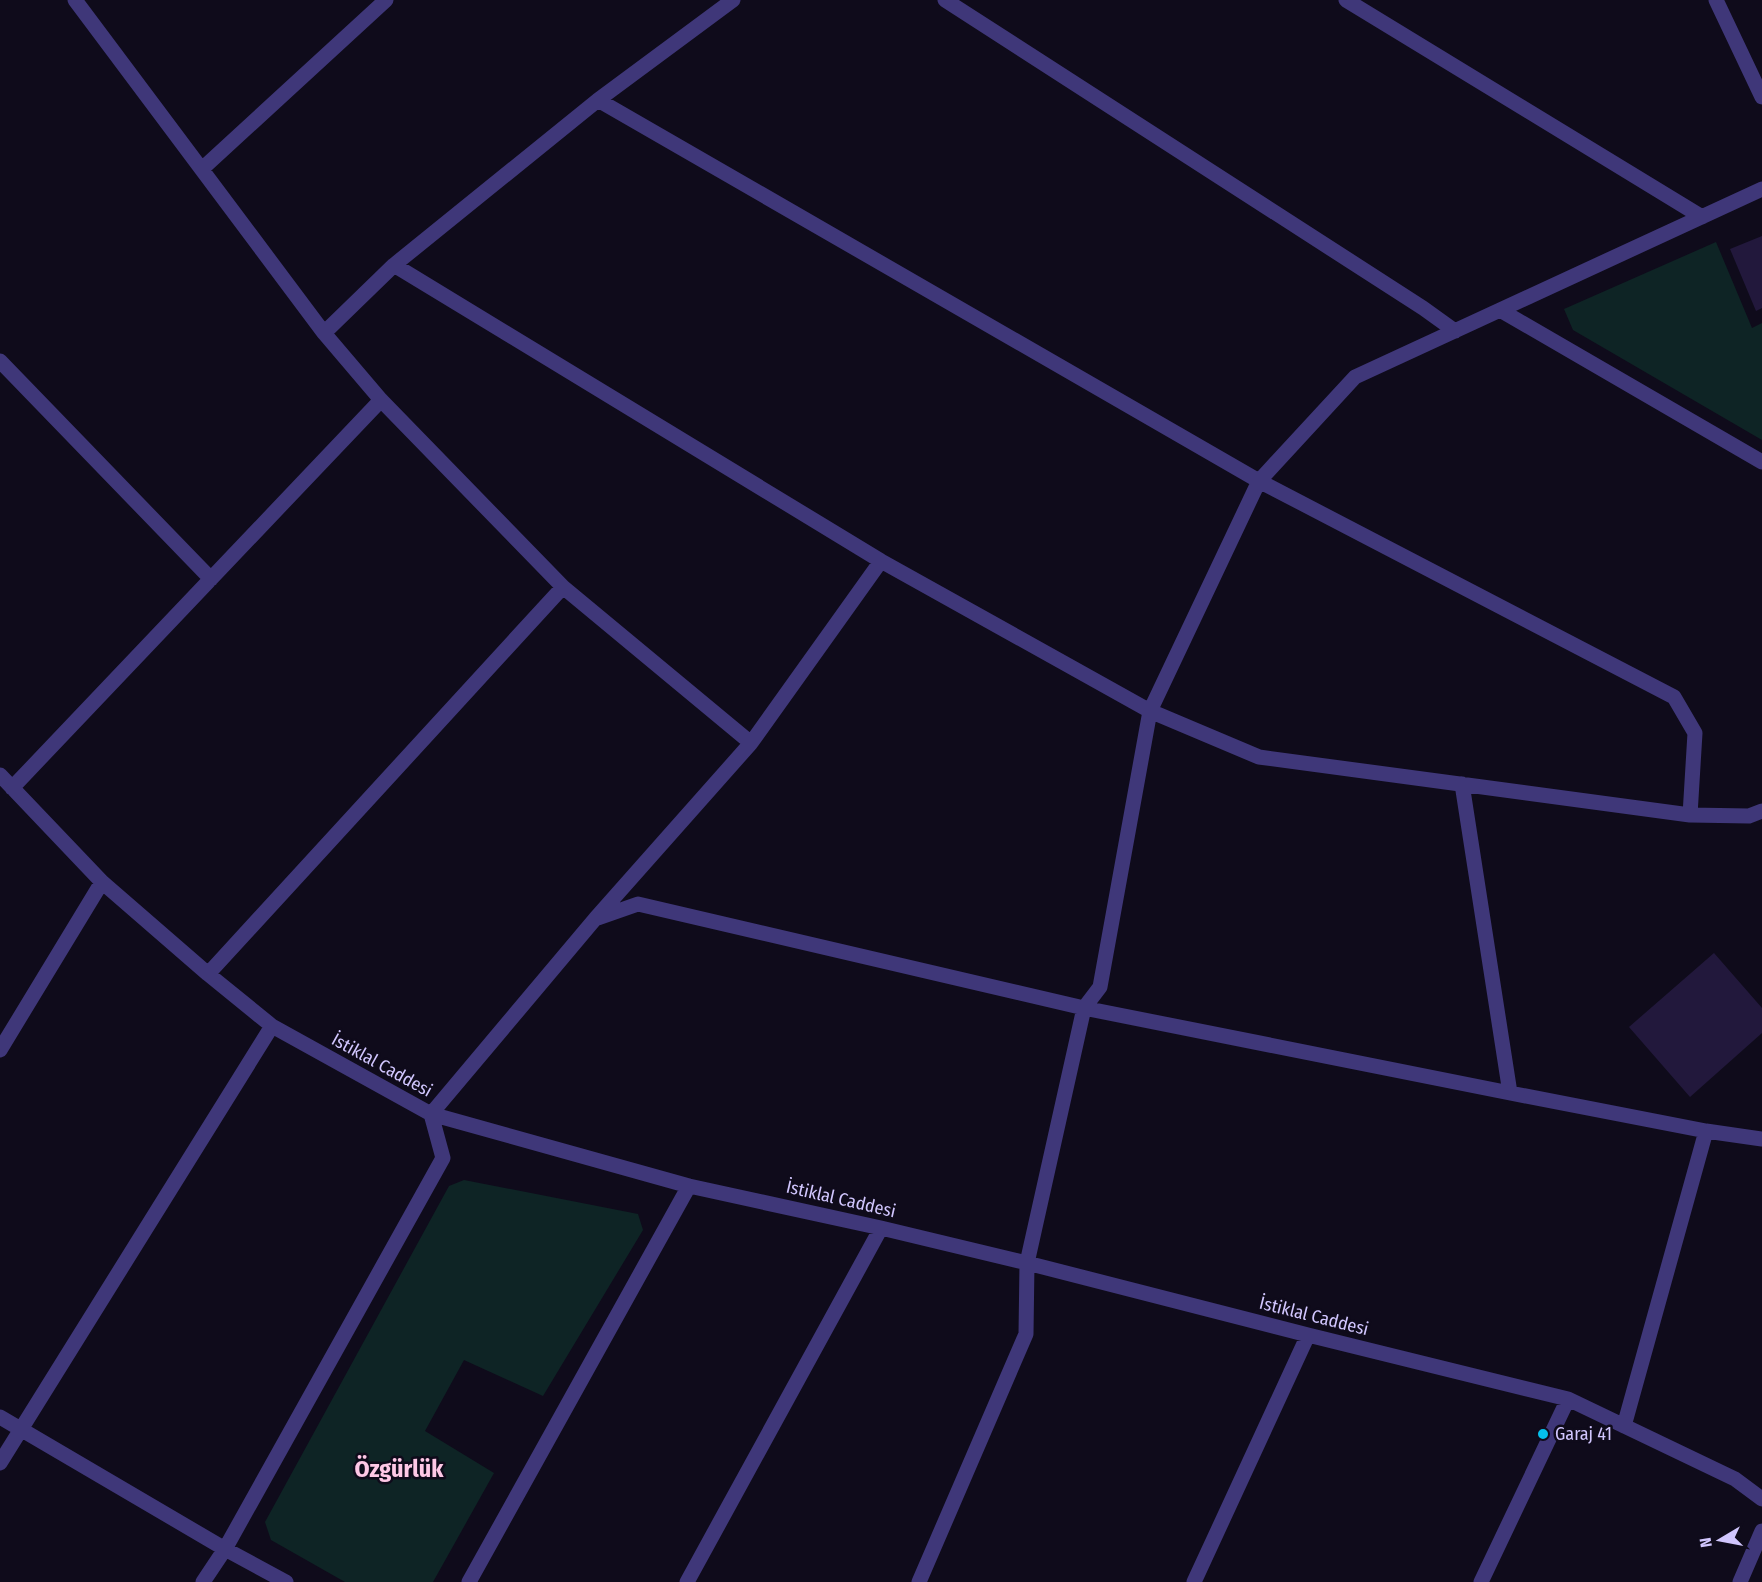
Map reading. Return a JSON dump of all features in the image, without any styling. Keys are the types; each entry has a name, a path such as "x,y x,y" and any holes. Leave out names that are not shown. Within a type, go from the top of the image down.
{"street":[{"path":"75,0 324,333 381,400 563,587 752,743"},
{"path":"202,169 386,0"},
{"path":"324,333 394,265 598,100 733,0"},
{"path":"945,0 1423,308 1455,331"},
{"path":"1346,0 1702,217"},
{"path":"1716,0 1762,97"},
{"path":"598,100 1259,482 1674,697 1695,733 1690,815"},
{"path":"919,1582 1026,1334 1027,1263 1084,1008 1100,987 1150,711 1259,482 1355,377 1762,189"},
{"path":"394,265 881,561 1150,711 1259,757 1690,815 1749,816 1762,811"},
{"path":"1500,310 1762,462"},
{"path":"0,361 211,579"},
{"path":"12,788 381,400"},
{"path":"203,1582 225,1549 442,1158 431,1114 596,918 752,743 881,561"},
{"path":"208,974 563,587"},
{"name":"İstiklal Caddesi","path":"0,775 102,882 272,1026 431,1114 689,1186 1027,1263 1568,1399 1735,1479 1762,1499"},
{"path":"1462,784 1510,1093"},
{"path":"0,1050 102,882"},
{"path":"596,918 638,904 1084,1008 1510,1093 1762,1140"},
{"path":"0,1463 272,1026"},
{"path":"1624,1426 1706,1131"},
{"path":"469,1582 689,1186"},
{"path":"687,1582 881,1228"},
{"path":"1194,1582 1308,1335"},
{"path":"1481,1582 1568,1399"},
{"path":"0,1417 225,1549 286,1582"},
{"path":"1740,1582 1762,1531"}],"green space":[{"path":"1716,242 1752,328 1762,323 1762,440 1573,330 1564,309"},
{"path":"464,1180 638,1214 643,1230 543,1396 464,1360 425,1431 494,1473 433,1582 345,1582 271,1540 265,1522 449,1186"}],"building":[{"path":"1762,236 1762,308 1756,311 1730,249"},
{"path":"1714,953 1762,1008 1762,1033 1690,1097 1629,1027"}],"place":[{"name":"Garaj 41","path":"1543,1434"}],"district":[{"name":"Özgürlük","path":"399,1469"}]}
